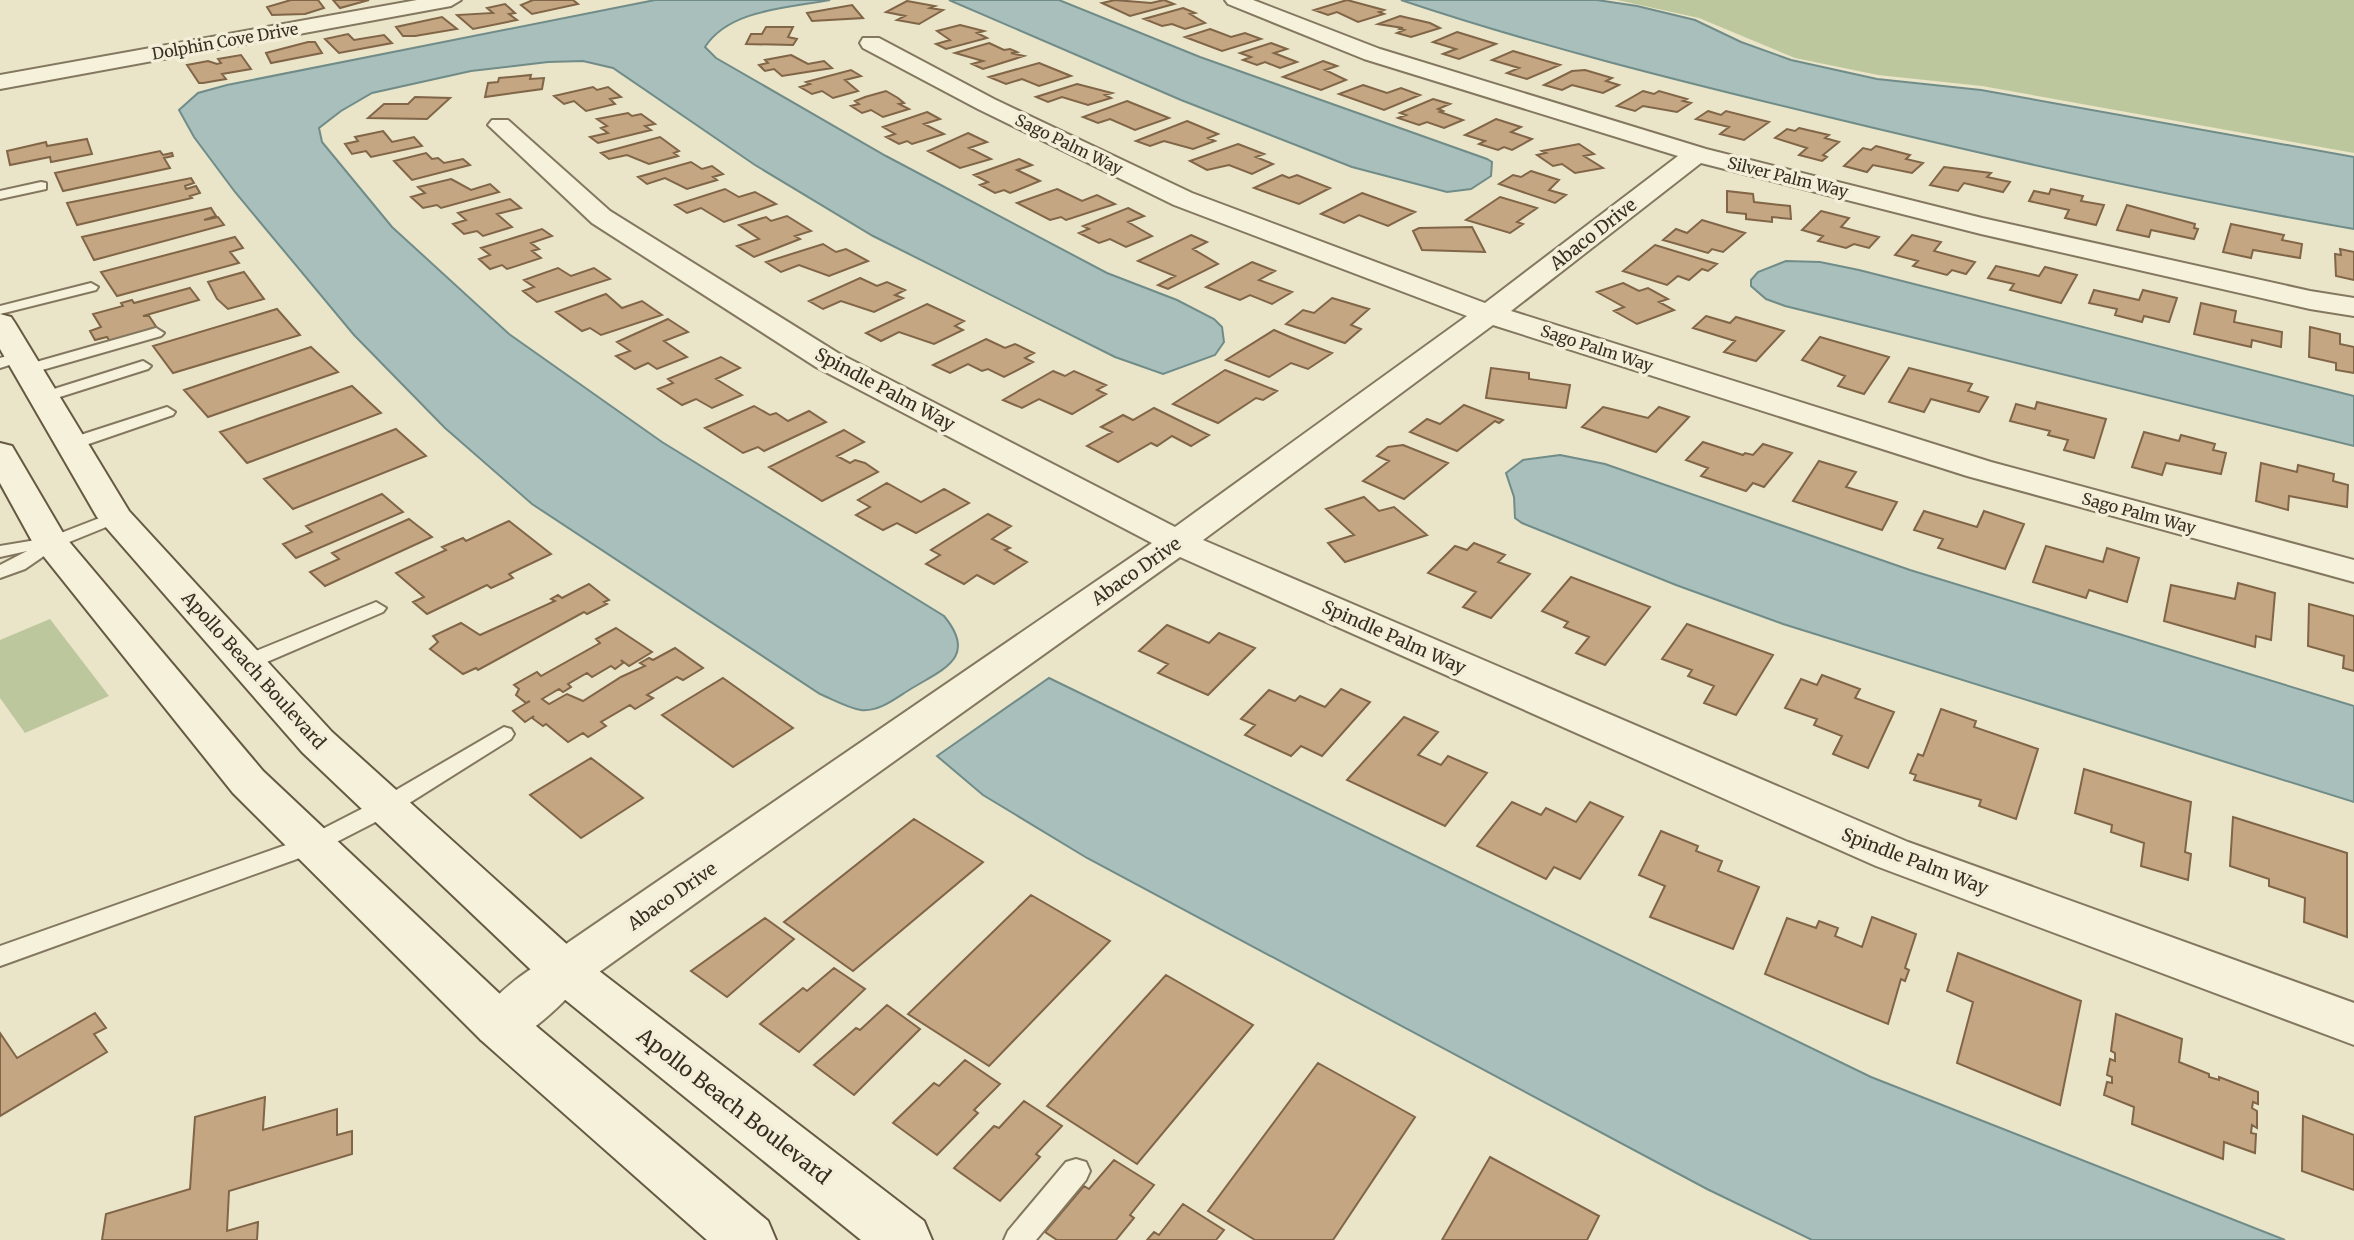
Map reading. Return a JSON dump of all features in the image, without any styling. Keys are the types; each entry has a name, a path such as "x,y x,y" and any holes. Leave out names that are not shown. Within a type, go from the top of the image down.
{"street":[{"name":"Dolphin Cove Drive","path":"0,82 451,0"},
{"name":"Silver Palm Way","path":"1235,0 1372,54 1697,154 1981,226 2309,300 2354,307"},
{"name":"Sago Palm Way","path":"871,43 986,104 1183,199 1489,314 1979,470 2354,570"},
{"name":"Spindle Palm Way","path":"500,125 601,217 827,360 1177,542 1892,854 2354,1024"},
{"name":"Abaco Drive","path":"564,971 1177,542 1489,314 1697,154"},
{"name":"Apollo Beach Boulevard","path":"18,362 115,517 317,742 564,971 904,1240"},
{"path":"0,453 51,542 248,782 499,1025 748,1240"},
{"path":"499,1025 564,971"}],"lane":[{"path":"0,195 41,186"},
{"path":"0,310 91,287"},
{"path":"18,362 156,332"},
{"path":"18,362 143,366"},
{"path":"71,444 167,412"},
{"path":"0,552 51,542 115,517"},
{"path":"0,572 18,565 51,542"},
{"path":"246,663 376,608"},
{"path":"0,956 312,845 387,806 504,734"},
{"path":"1018,1240 1076,1171"}],"green space":[{"path":"1617,0 2354,0 2354,153 1982,86 1878,75 1795,58 1699,18"},
{"path":"50,619 109,696 25,733 0,698 0,640"}],"water":[{"path":"655,0 830,0 779,8 744,18 716,34 705,47 716,58 886,156 1107,273 1177,300 1214,319 1222,327 1224,342 1215,355 1163,374 1115,357 873,236 755,165 613,68 583,61 548,62 471,71 372,93 319,128 322,142 392,227 509,334 662,442 944,616 958,641 953,659 937,674 875,709 856,709 820,694 532,504 445,428 354,335 235,192 194,137 179,110 198,93 227,85"},
{"path":"949,0 1059,0 1200,57 1487,159 1492,162 1491,176 1471,189 1447,192 1352,167 1181,100"},
{"path":"1401,0 1597,0 1637,6 1695,20 1741,42 1791,60 1877,79 1981,90 2354,157 2354,229 2153,191 1886,131 1609,62 1504,33"},
{"path":"1786,261 1820,262 1859,270 2354,396 2354,446 1785,306 1766,299 1751,286 1751,280 1758,272"},
{"path":"1560,455 1605,464 1910,570 2354,706 2354,802 1783,624 1676,585 1522,523 1515,518 1514,497 1506,473 1523,460"},
{"path":"1049,678 1871,1077 2285,1240 1812,1240 1707,1189 1087,858 983,795 937,756"}],"building":[{"path":"291,0 318,0 324,8 305,14 272,15 267,7"},
{"path":"333,0 369,0 340,8"},
{"path":"533,0 573,0 578,4 532,14 521,5"},
{"path":"1115,0 1151,3 1164,0 1174,4 1130,16 1102,3"},
{"path":"1347,0 1384,10 1379,12 1384,14 1358,22 1337,12 1328,15 1314,10"},
{"path":"907,1 943,10 919,24 897,20 905,16 886,12"},
{"path":"505,4 515,13 509,14 517,20 473,29 457,15 493,13 487,8"},
{"path":"852,5 863,18 812,21 807,13"},
{"path":"1183,8 1195,13 1190,14 1205,23 1185,29 1172,24 1162,26 1144,19"},
{"path":"1400,16 1440,28 1411,37 1397,33 1404,30 1400,29 1403,28 1378,24"},
{"path":"442,17 457,29 403,36 396,27"},
{"path":"960,25 984,31 977,33 987,38 946,49 936,44 950,40 937,31"},
{"path":"766,27 793,27 788,37 797,39 793,45 746,44 751,34 762,34"},
{"path":"1210,29 1231,37 1245,33 1261,39 1222,51 1185,37"},
{"path":"1457,32 1496,44 1459,59 1443,54 1456,49 1433,42"},
{"path":"348,34 354,40 384,35 392,43 339,53 325,39"},
{"path":"315,42 322,53 271,63 266,53"},
{"path":"989,43 1024,56 983,69 972,64 983,61 955,53"},
{"path":"1271,43 1287,49 1274,53 1297,62 1280,68 1265,62 1257,65 1243,60 1251,57 1240,53"},
{"path":"1513,51 1560,65 1527,79 1507,73 1519,68 1492,60"},
{"path":"241,55 251,69 222,74 226,79 199,83 187,65 208,61 217,64 221,63 218,59"},
{"path":"791,55 808,64 824,61 832,68 782,76 774,69 765,71 759,65 768,63 765,60"},
{"path":"1323,61 1337,66 1325,70 1346,80 1321,90 1283,77"},
{"path":"1039,63 1071,76 1039,86 1022,79 1006,84 989,77"},
{"path":"851,70 861,76 845,80 858,91 833,98 822,91 812,94 800,87 810,84 806,82"},
{"path":"1585,70 1612,78 1606,81 1619,85 1603,93 1572,85 1562,90 1544,85 1572,71"},
{"path":"531,75 530,79 544,78 542,89 485,97 488,83 498,82 499,78"},
{"path":"1077,84 1112,93 1105,95 1111,98 1088,105 1062,97 1048,102 1036,97"},
{"path":"1363,85 1387,93 1401,88 1420,95 1384,110 1339,94"},
{"path":"593,87 597,90 608,87 621,97 610,99 615,104 586,111 574,101 564,104 554,96"},
{"path":"886,91 904,103 899,104 909,109 883,117 871,110 862,113 851,106 859,104 855,101"},
{"path":"1643,91 1654,94 1659,91 1687,99 1683,101 1691,103 1677,112 1643,106 1635,111 1617,106"},
{"path":"415,97 450,98 427,119 368,118 384,104 408,104"},
{"path":"1433,99 1450,104 1438,109 1443,111 1440,112 1463,120 1444,128 1427,122 1419,125 1398,118 1406,115 1400,113"},
{"path":"1127,101 1169,118 1135,130 1110,119 1098,123 1083,117"},
{"path":"1708,111 1721,115 1726,111 1769,122 1744,140 1720,134 1729,127 1696,119"},
{"path":"927,112 940,119 924,124 944,134 912,144 907,141 899,144 886,137 895,134 883,127"},
{"path":"628,113 632,116 641,114 655,124 645,126 651,130 598,143 590,137 608,133 601,128 607,126 597,119"},
{"path":"1496,119 1521,127 1511,132 1532,139 1512,150 1504,147 1498,150 1479,144 1485,141 1465,135"},
{"path":"1187,121 1218,134 1208,138 1215,141 1193,149 1164,141 1150,146 1136,141"},
{"path":"1799,128 1829,135 1825,138 1839,142 1823,155 1827,157 1822,161 1799,155 1807,148 1775,138 1787,129 1795,131"},
{"path":"383,131 392,142 414,137 422,146 371,157 366,151 352,154 345,144 358,141 355,137"},
{"path":"968,133 987,142 969,148 991,159 960,168 928,151"},
{"path":"660,137 679,151 674,153 678,156 649,164 627,155 609,159 601,153"},
{"path":"87,139 92,154 51,162 50,157 10,165 7,151 46,142 47,146"},
{"path":"1238,144 1264,154 1256,157 1273,164 1252,174 1229,165 1207,170 1190,161"},
{"path":"1579,144 1594,154 1584,156 1603,168 1575,173 1562,164 1553,166 1537,155 1546,153 1542,151"},
{"path":"1876,146 1910,155 1906,159 1923,163 1912,173 1873,165 1867,172 1844,166 1863,148 1871,150"},
{"path":"160,151 163,155 172,153 173,156 164,158 170,168 63,191 55,173"},
{"path":"426,153 432,159 438,158 444,163 463,159 470,165 412,180 394,161"},
{"path":"1019,159 1032,165 1017,170 1040,181 1010,193 1004,190 995,193 980,185 988,182 974,175"},
{"path":"691,162 702,169 712,166 723,174 713,177 717,180 687,189 665,178 647,184 638,177"},
{"path":"1944,167 1991,173 1987,177 2010,182 2003,192 1964,183 1958,191 1930,185"},
{"path":"1531,171 1559,180 1549,190 1566,195 1555,203 1499,184 1513,175 1521,177"},
{"path":"1282,175 1289,178 1297,175 1330,188 1299,204 1254,188"},
{"path":"191,178 194,183 185,186 186,189 196,186 200,193 190,196 192,198 77,225 67,203"},
{"path":"451,179 471,190 490,184 499,192 441,208 437,205 423,208 411,197 425,193 418,187"},
{"path":"725,189 739,197 755,192 776,204 724,222 701,208 687,213 675,205"},
{"path":"1057,189 1082,201 1097,195 1115,204 1066,220 1061,217 1050,220 1017,203"},
{"path":"2051,189 2083,196 2081,201 2104,205 2096,225 2065,218 2069,210 2029,201 2034,191 2049,194"},
{"path":"1727,191 1753,194 1754,202 1790,206 1791,219 1772,217 1772,222 1746,219 1746,214 1727,212"},
{"path":"1362,193 1415,212 1388,226 1359,215 1344,223 1321,214"},
{"path":"1500,197 1537,208 1517,222 1523,224 1510,233 1466,220"},
{"path":"510,199 521,208 497,214 512,227 483,236 477,231 464,234 453,224 466,220 458,213"},
{"path":"2127,205 2195,224 2194,228 2198,229 2194,239 2151,230 2149,237 2117,230"},
{"path":"211,208 216,216 204,220 218,217 224,225 94,260 82,237"},
{"path":"1128,208 1144,216 1128,222 1152,236 1126,247 1110,239 1099,243 1079,233 1089,229 1083,226"},
{"path":"1821,211 1849,218 1841,227 1879,237 1869,248 1854,244 1846,248 1818,241 1823,236 1802,230"},
{"path":"787,216 811,231 795,236 800,239 754,257 737,246 759,239 739,225 766,217 771,221"},
{"path":"1702,220 1745,233 1723,252 1712,249 1708,253 1663,240 1676,229 1687,233"},
{"path":"2231,224 2284,235 2282,240 2302,244 2300,258 2253,250 2251,258 2223,252"},
{"path":"1472,227 1485,252 1422,250 1413,231 1419,228"},
{"path":"542,229 552,236 531,243 539,249 532,251 541,258 507,269 502,265 490,269 479,259 490,255 481,248"},
{"path":"1191,235 1207,242 1193,249 1218,264 1168,289 1158,285 1175,276 1138,261"},
{"path":"1912,235 1941,242 1934,251 1975,262 1966,274 1952,270 1947,275 1913,266 1918,261 1895,255"},
{"path":"235,237 243,248 230,252 239,263 117,296 101,272"},
{"path":"823,244 836,252 846,249 868,261 829,276 799,265 781,272 766,262"},
{"path":"1655,245 1717,264 1708,271 1702,269 1689,280 1678,276 1667,285 1623,271"},
{"path":"2340,249 2354,252 2354,280 2336,276 2335,254 2341,255"},
{"path":"1252,262 1275,271 1259,280 1292,292 1272,304 1250,295 1240,300 1206,287"},
{"path":"1996,266 2039,276 2045,267 2077,275 2061,303 2010,290 2014,284 1988,278"},
{"path":"558,268 571,276 594,268 610,279 537,302 523,291 534,287 524,280"},
{"path":"244,272 264,299 228,309 217,299 208,282"},
{"path":"860,278 877,286 887,282 905,290 895,295 903,298 874,312 841,301 823,309 809,301"},
{"path":"1623,283 1639,291 1648,288 1668,299 1659,302 1674,310 1637,324 1614,311 1624,307 1597,292"},
{"path":"190,288 199,300 143,316 149,316 157,328 111,343 107,337 95,340 90,331 101,327 93,314 123,306 121,303 132,300 134,303"},
{"path":"2094,290 2139,300 2143,290 2177,298 2169,322 2144,316 2142,322 2115,315 2117,309 2089,303"},
{"path":"606,294 622,308 642,301 662,315 601,335 590,328 582,331 556,312"},
{"path":"1332,298 1369,309 1351,325 1361,329 1345,343 1286,324 1303,310 1314,313"},
{"path":"2201,303 2236,311 2234,322 2282,332 2281,347 2252,340 2251,347 2194,334"},
{"path":"927,304 964,321 955,326 963,330 934,344 899,332 881,341 866,333"},
{"path":"277,309 300,335 173,373 153,346"},
{"path":"1706,316 1730,323 1736,317 1784,331 1756,361 1724,352 1735,341 1693,328"},
{"path":"668,319 688,332 664,341 687,357 657,369 648,363 635,369 616,356 630,351 617,342"},
{"path":"2310,327 2340,334 2340,344 2354,347 2354,373 2336,370 2336,363 2309,357"},
{"path":"1274,330 1332,353 1308,369 1291,363 1269,377 1226,360"},
{"path":"1820,337 1889,357 1864,394 1838,386 1845,376 1802,360"},
{"path":"986,339 1005,348 1015,344 1034,353 1025,358 1033,362 1004,377 968,364 950,373 933,365"},
{"path":"311,347 338,372 208,417 184,390"},
{"path":"721,357 740,368 716,379 742,395 712,408 696,399 682,405 658,389 673,383 668,379"},
{"path":"1491,368 1529,373 1529,379 1570,385 1566,408 1486,398"},
{"path":"1909,368 1972,384 1968,391 1988,397 1979,412 1931,399 1924,412 1889,402"},
{"path":"1225,370 1277,391 1263,400 1256,398 1218,423 1173,404"},
{"path":"1053,371 1065,376 1074,371 1106,385 1097,390 1106,394 1072,414 1039,399 1022,408 1003,400"},
{"path":"352,386 381,413 247,463 220,432"},
{"path":"2037,402 2106,419 2094,458 2064,450 2068,440 2048,435 2050,431 2010,421 2016,404 2035,409"},
{"path":"1464,405 1503,420 1499,423 1495,421 1457,451 1410,432 1427,419 1440,424"},
{"path":"754,406 770,415 776,413 788,421 809,411 826,422 764,451 758,447 743,453 705,428"},
{"path":"1603,407 1648,418 1659,407 1689,417 1656,452 1582,427"},
{"path":"1154,408 1209,435 1191,446 1172,436 1157,446 1151,443 1118,462 1087,446 1112,432 1101,427 1123,415 1133,420"},
{"path":"396,429 426,456 293,509 264,479"},
{"path":"844,430 864,442 837,456 850,463 855,460 865,463 878,472 822,501 769,467"},
{"path":"2144,432 2179,441 2181,435 2215,444 2213,450 2226,453 2221,474 2166,463 2162,475 2132,467"},
{"path":"1703,442 1743,455 1753,455 1763,444 1792,453 1764,487 1753,483 1746,491 1701,476 1708,468 1686,460"},
{"path":"1403,445 1448,463 1404,499 1363,481 1389,461 1377,456 1388,447"},
{"path":"1819,461 1856,472 1846,487 1897,502 1882,530 1793,501"},
{"path":"2261,463 2297,472 2298,465 2334,474 2333,481 2348,485 2347,507 2289,496 2288,510 2256,501"},
{"path":"887,483 921,502 944,489 969,503 916,533 897,523 883,530 856,515 870,507 858,500"},
{"path":"382,494 403,512 296,558 283,544 312,532 306,526"},
{"path":"1364,497 1379,511 1394,507 1427,535 1345,562 1328,543 1354,535 1326,509"},
{"path":"1924,511 1977,527 1984,511 2024,524 2005,569 1938,548 1943,539 1914,530"},
{"path":"988,514 1011,526 992,539 1010,548 1005,550 1027,562 994,584 977,575 964,584 926,564 940,555 931,550"},
{"path":"409,519 432,537 325,586 310,572 339,559 332,553"},
{"path":"509,521 551,554 509,574 513,578 491,588 487,585 427,614 413,602 424,597 396,573 446,550 442,547 463,538 466,541"},
{"path":"1474,543 1505,555 1498,562 1530,574 1491,618 1463,607 1476,592 1428,573 1455,546 1467,550"},
{"path":"2046,546 2103,562 2107,548 2139,558 2127,602 2089,590 2086,598 2033,582"},
{"path":"1571,577 1650,607 1605,665 1576,653 1589,637 1564,627 1568,622 1542,611"},
{"path":"2238,583 2275,593 2271,640 2256,636 2255,647 2164,621 2171,585 2235,599"},
{"path":"589,584 609,600 604,602 607,604 587,614 584,612 478,670 476,668 463,674 430,649 438,642 433,636 461,623 480,635 555,601 551,599 558,595 562,598"},
{"path":"2309,604 2354,616 2354,671 2343,668 2344,656 2308,646"},
{"path":"1687,624 1773,655 1736,715 1704,703 1714,686 1688,676 1692,670 1662,659"},
{"path":"1167,625 1209,643 1219,633 1255,648 1208,695 1158,673 1168,664 1139,651"},
{"path":"616,628 652,652 629,666 621,660 623,663 615,669 611,666 592,677 587,673 568,684 571,687 563,692 559,689 542,699 549,704 567,694 583,701 621,677 645,666 640,663 649,658 653,660 675,648 703,668 683,680 677,677 647,695 653,698 635,709 630,705 601,722 606,726 588,737 583,733 568,742 546,724 543,726 532,718 534,716 525,722 513,711 530,701 526,703 516,695 519,689 514,685 537,672 541,676 600,643 596,639"},
{"path":"1822,675 1860,689 1855,698 1894,712 1868,768 1833,754 1842,736 1814,725 1817,719 1785,708 1801,679 1817,685"},
{"path":"723,678 793,728 733,767 662,715"},
{"path":"1341,689 1370,702 1322,756 1301,746 1291,756 1245,735 1255,725 1241,719 1269,690 1295,701 1300,696 1325,707"},
{"path":"1941,709 1976,721 1974,727 2038,749 2016,819 1979,806 1981,800 1914,780 1916,775 1910,773 1918,754 1923,756"},
{"path":"1404,717 1438,732 1418,755 1441,765 1448,756 1487,773 1445,826 1347,780"},
{"path":"591,758 643,798 581,838 530,795"},
{"path":"2084,769 2191,802 2185,852 2191,854 2188,880 2141,866 2144,843 2111,832 2112,825 2075,813"},
{"path":"1512,802 1541,815 1546,808 1576,822 1590,802 1623,817 1580,879 1554,867 1546,879 1477,846"},
{"path":"2233,817 2347,853 2347,937 2304,922 2305,898 2269,886 2269,879 2230,866"},
{"path":"914,819 983,862 853,971 784,922"},
{"path":"1661,831 1698,846 1696,851 1722,861 1718,871 1759,887 1733,949 1650,917 1665,886 1639,875"},
{"path":"1031,895 1110,941 989,1066 908,1014"},
{"path":"1872,917 1916,934 1905,968 1909,970 1905,981 1901,979 1888,1024 1765,974 1787,918 1816,928 1819,921 1838,928 1835,936 1862,947"},
{"path":"765,918 794,939 727,997 691,971"},
{"path":"1958,953 2081,1001 2060,1105 1957,1063 1973,1002 1947,991"},
{"path":"834,968 865,989 799,1052 760,1024 803,988 807,991"},
{"path":"1166,975 1253,1025 1137,1164 1047,1106"},
{"path":"887,1005 920,1029 854,1095 814,1065 856,1028 860,1030"},
{"path":"95,1013 106,1028 94,1034 107,1052 0,1116 0,1033 17,1058"},
{"path":"2116,1014 2182,1039 2179,1062 2209,1074 2209,1077 2219,1080 2219,1077 2258,1092 2258,1104 2253,1102 2252,1108 2257,1111 2257,1128 2252,1125 2251,1133 2256,1134 2255,1153 2224,1142 2223,1159 2132,1124 2134,1107 2104,1095 2107,1082 2112,1083 2112,1077 2107,1075 2110,1059 2115,1061 2115,1053 2111,1051"},
{"path":"965,1060 1000,1084 974,1110 978,1113 937,1155 893,1123 934,1083 939,1086"},
{"path":"1318,1063 1415,1117 1333,1240 1255,1240 1208,1211"},
{"path":"265,1097 263,1130 337,1109 337,1135 352,1131 352,1154 229,1191 227,1231 258,1222 257,1240 102,1240 106,1214 190,1189 195,1117"},
{"path":"1024,1101 1062,1126 1036,1154 1040,1157 1000,1201 954,1168 994,1126 999,1128"},
{"path":"2303,1116 2354,1135 2354,1190 2302,1171"},
{"path":"1490,1157 1599,1216 1587,1240 1442,1240"},
{"path":"1114,1160 1154,1185 1130,1215 1134,1218 1116,1240 1057,1240 1045,1232 1084,1186 1089,1189"},
{"path":"1183,1204 1224,1230 1216,1240 1147,1240 1154,1232 1159,1235"}]}
